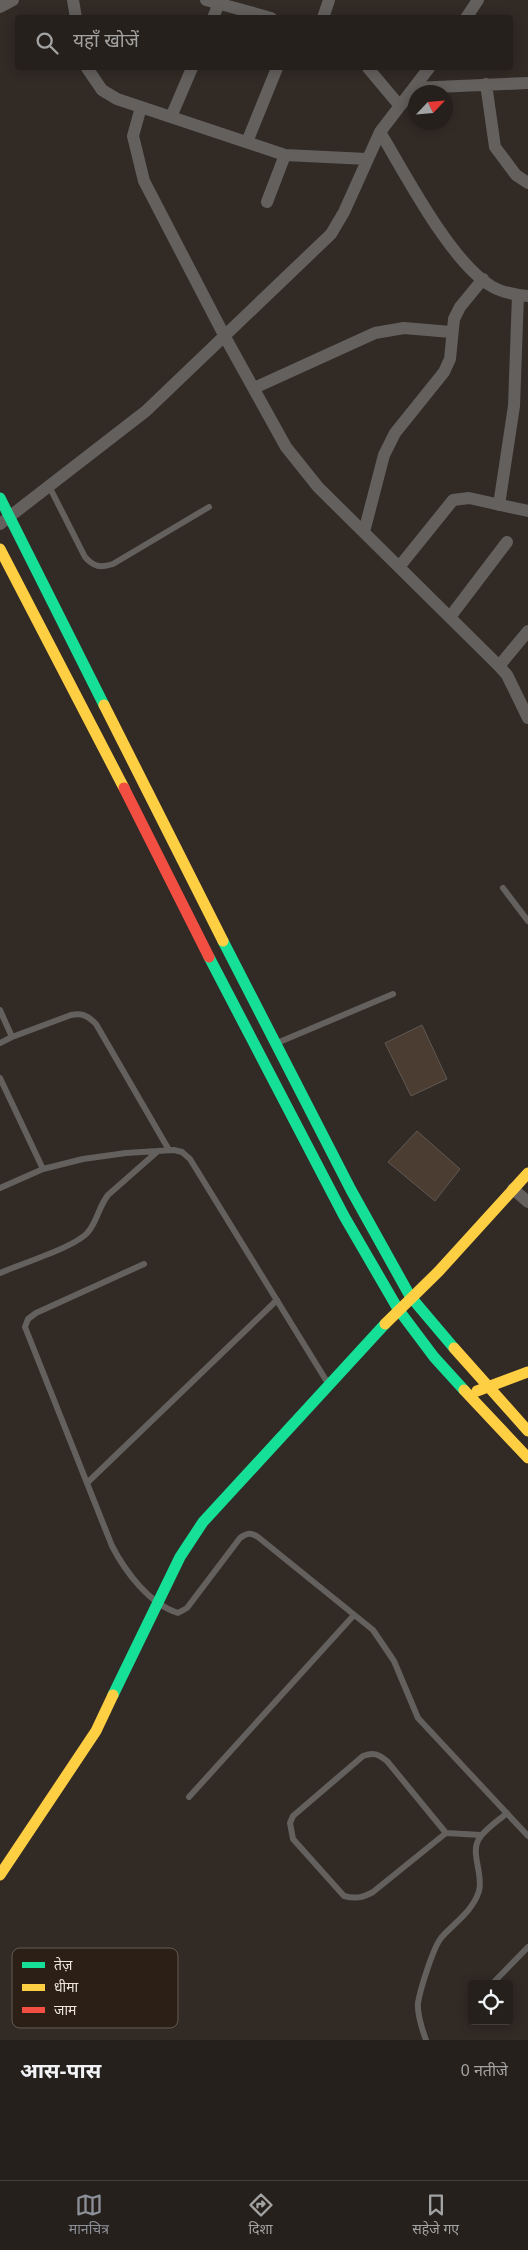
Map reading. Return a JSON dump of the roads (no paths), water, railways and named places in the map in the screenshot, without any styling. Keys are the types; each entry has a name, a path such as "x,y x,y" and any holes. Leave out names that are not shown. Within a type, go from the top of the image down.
{"main road":[{"path":"0,498 5,520 351,1190 410,1296 487,1386 528,1430"},
{"path":"0,550 101,742 256,1051 344,1216 398,1309 434,1358 528,1458"},
{"path":"0,1875 96,1731 180,1557 203,1522 330,1386 410,1296 439,1271 528,1173"},
{"path":"468,1395 487,1386 528,1372"}],"street":[{"path":"0,7 13,0"},
{"path":"73,0 76,15"},
{"path":"206,0 260,15"},
{"path":"325,15 329,0"},
{"path":"468,15 478,0"},
{"path":"214,15 219,3"},
{"path":"88,70 102,90 116,99 285,155 367,159"},
{"path":"171,117 191,70"},
{"path":"247,142 276,70"},
{"path":"370,70 400,104"},
{"path":"416,85 428,70"},
{"path":"453,86 528,83"},
{"path":"486,84 491,136 495,147 499,155 516,175 528,183"},
{"path":"5,520 146,411 331,234 344,212 380,132 408,95"},
{"path":"141,107 133,136 141,172 225,337 300,466 499,666 507,675 528,718"},
{"path":"380,132 447,241 492,287 523,296 523,341 499,505"},
{"path":"267,202 285,155"},
{"path":"364,532 384,455 395,433 444,372 450,359 451,332 454,318 460,307 483,279"},
{"path":"254,388 375,334 404,328 451,332"},
{"path":"399,567 452,500 468,498 528,511"},
{"path":"450,617 507,542"},
{"path":"499,666 528,631"},
{"path":"513,1189 528,1202"}],"lane":[{"path":"49,486 85,557 92,565 101,568 113,564 209,507"},
{"path":"503,888 528,921"},
{"path":"276,1043 393,994"},
{"path":"0,1010 12,1037"},
{"path":"0,1043 71,1015 81,1014 88,1016 96,1024 169,1150"},
{"path":"0,1078 43,1170"},
{"path":"0,1188 43,1170 105,1155 169,1150 182,1152 190,1158 330,1386"},
{"path":"0,1273 80,1240 87,1234 108,1195 158,1151"},
{"path":"144,1264 36,1314 28,1319 25,1327 112,1546 122,1566 157,1602 178,1613 187,1608 240,1538 246,1534 253,1534 373,1630 394,1661 418,1718 528,1836"},
{"path":"87,1483 277,1300"},
{"path":"189,1797 354,1615"},
{"path":"446,1833 387,1760 378,1754 371,1753 363,1756 293,1816 290,1823 293,1839 344,1896 352,1898 363,1897 373,1892 446,1833 481,1835"},
{"path":"426,2040 419,2019 418,2003 432,1954 440,1940 472,1906 479,1891 481,1876 476,1844 481,1835 507,1814"},
{"path":"496,1980 528,1947"}]}
